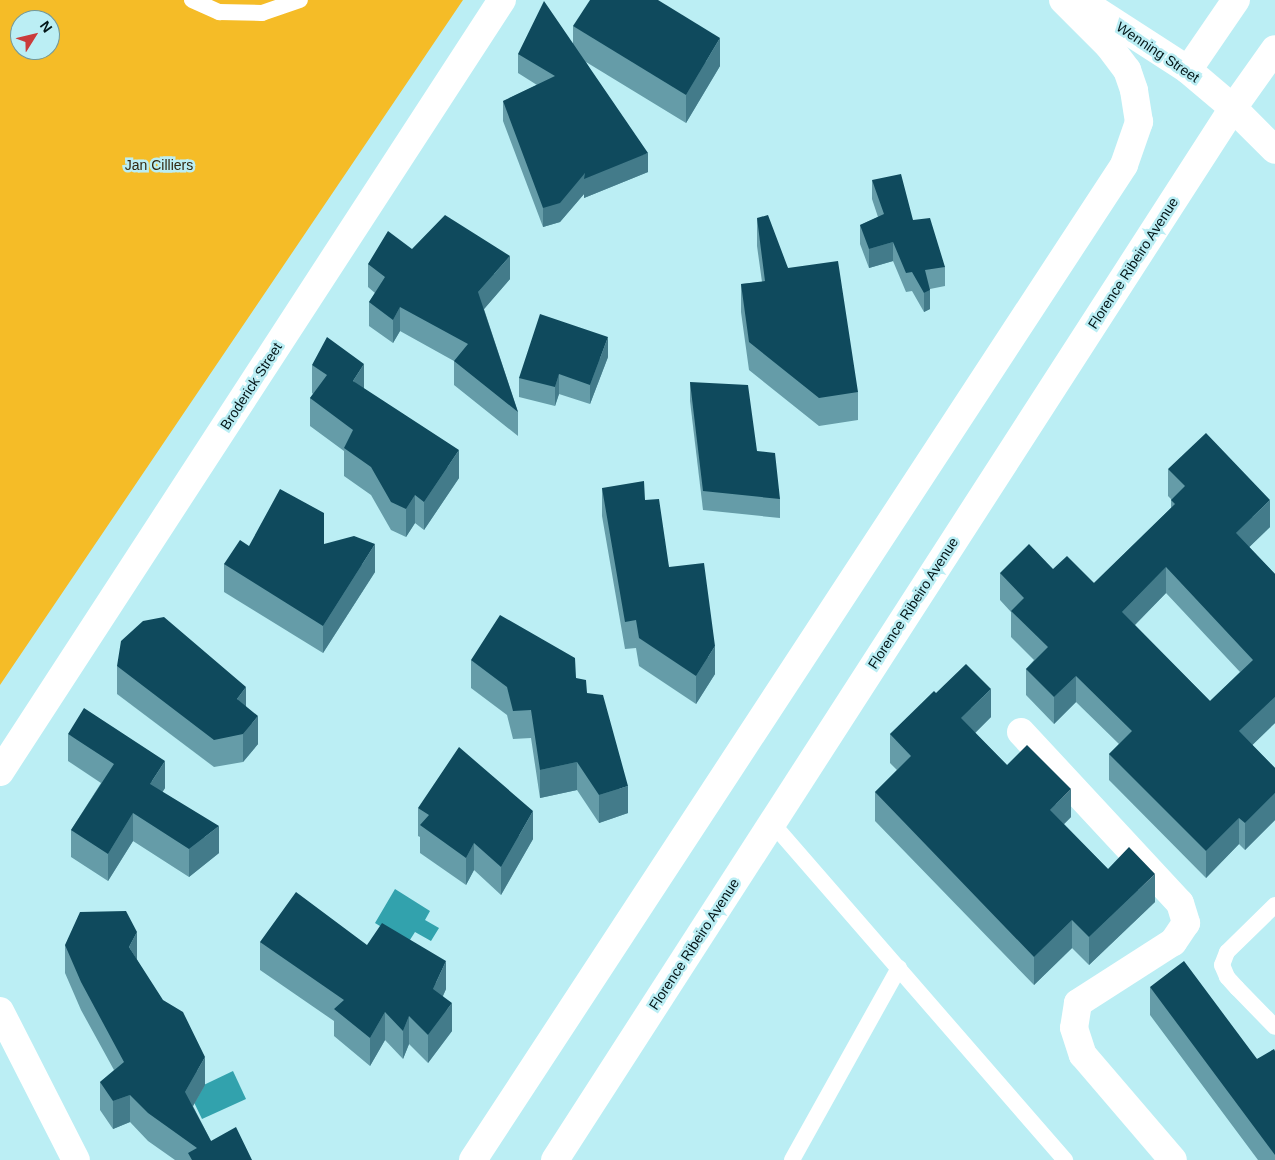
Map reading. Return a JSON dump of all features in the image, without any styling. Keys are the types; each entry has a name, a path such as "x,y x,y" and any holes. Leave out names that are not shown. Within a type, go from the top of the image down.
{"street":[{"name":"Broderick Street","path":"0,772 502,0"},
{"path":"473,1160 1124,165 1139,122 1134,90 1127,70 1109,46 1063,0"},
{"name":"Wenning Street","path":"1080,0 1188,70 1233,108 1275,150"},
{"path":"1188,70 1236,0"},
{"name":"Florence Ribeiro Avenue","path":"555,1160 1233,108 1275,49"},
{"path":"1021,732 1180,903 1186,923 1173,942 1078,1002 1074,1028 1084,1055 1173,1160"},
{"path":"0,1011 76,1160"}],"lane":[{"path":"192,0 219,12 262,13 300,0"},
{"path":"772,823 1065,1160"},
{"path":"1275,905 1227,952 1222,965 1227,977 1275,1026"},
{"path":"792,1160 899,968"}],"green space":[{"name":"Jan Cilliers","path":"0,0 463,0 0,685"}],"water":[{"path":"395,889 430,911 425,920 439,928 431,941 415,932 408,943 375,923"},
{"path":"233,1071 246,1099 202,1119 189,1092"}],"building":[{"path":"590,0 658,0 720,38 686,95 573,26"},
{"path":"544,1 648,153 584,179 585,173 560,203 543,208 503,101 555,76 518,54"},
{"path":"901,174 913,220 930,218 945,267 925,270 930,290 924,293 912,272 906,273 893,242 869,249 860,225 884,214 872,180"},
{"path":"445,215 510,256 478,292 518,412 454,361 468,344 400,307 393,320 369,302 385,277 368,264 388,231 412,249"},
{"path":"768,215 788,268 838,261 858,392 819,398 749,342 741,284 765,281 757,218"},
{"path":"540,314 608,337 590,385 559,374 555,387 519,378"},
{"path":"327,337 364,364 353,381 459,450 424,502 415,495 406,509 391,502 371,467 344,448 353,430 310,398 327,375 312,365"},
{"path":"690,382 748,385 757,451 775,453 780,499 703,491"},
{"path":"1206,433 1270,500 1236,533 1275,574 1275,697 1239,731 1275,768 1275,793 1245,823 1239,818 1206,851 1109,754 1132,731 1076,676 1054,697 1026,669 1048,647 1011,611 1024,598 1000,573 1029,544 1053,569 1067,556 1094,583 1175,504 1171,500 1185,486 1168,469","holes":["1166,567 1253,660 1210,701 1122,612"]},
{"path":"644,481 645,500 659,499 669,567 704,563 715,646 696,676 639,638 636,620 625,622 602,488"},
{"path":"280,489 324,513 324,544 354,536 375,544 323,626 224,564 240,540 249,546"},
{"path":"500,615 575,658 576,678 586,680 587,693 603,695 628,786 599,795 577,762 540,770 531,710 513,711 507,687 471,660"},
{"path":"164,617 246,687 237,699 258,716 243,734 214,740 117,666 121,641 143,621"},
{"path":"966,664 991,689 961,718 1007,765 1027,745 1071,789 1050,810 1108,869 1129,847 1155,874 1089,937 1072,920 1034,957 875,792 911,756 890,734 934,691 936,693"},
{"path":"84,708 165,761 150,784 219,826 189,849 133,813 108,854 71,830 114,764 68,734"},
{"path":"459,747 533,811 501,867 474,843 466,858 420,825 429,815 418,808"},
{"path":"296,892 367,945 382,923 446,961 433,989 452,1003 428,1035 409,1016 403,1031 385,1012 370,1038 334,1009 344,1000 260,942"},
{"path":"126,911 137,932 129,947 163,1000 183,1012 205,1057 185,1092 211,1141 236,1127 252,1160 192,1160 188,1153 197,1148 148,1113 130,1095 113,1101 100,1082 124,1062 81,982 65,945 80,912"},
{"path":"1184,961 1257,1059 1274,1049 1275,1051 1275,1155 1150,987"}]}
